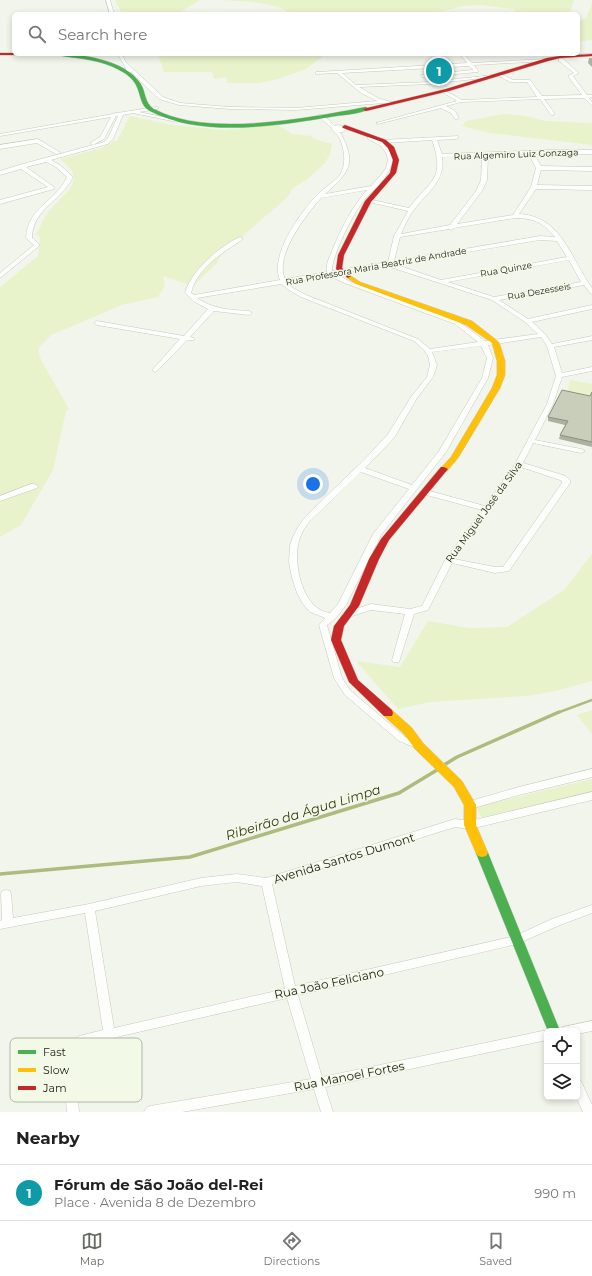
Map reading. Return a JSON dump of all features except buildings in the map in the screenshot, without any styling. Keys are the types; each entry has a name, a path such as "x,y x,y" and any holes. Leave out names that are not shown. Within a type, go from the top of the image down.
{"street":[{"path":"108,0 111,12"},
{"path":"0,54 12,54"},
{"path":"580,55 592,56"},
{"path":"72,56 97,60 129,70 161,98 179,104 230,108 296,109 385,103"},
{"path":"121,56 136,80 145,109"},
{"path":"423,76 476,71 463,56"},
{"path":"123,113 145,109 180,122 196,124 248,124 323,116 444,91 547,60 568,56"},
{"path":"318,73 561,60 592,56"},
{"path":"561,60 577,73 570,76 592,105"},
{"path":"338,72 368,96 385,103"},
{"path":"355,86 429,83 497,75 512,80 526,80 541,97 552,114"},
{"path":"444,91 461,101"},
{"path":"140,92 140,100 145,109"},
{"path":"378,123 461,101 592,96"},
{"path":"442,106 456,114 457,118"},
{"path":"0,135 145,109 196,124"},
{"path":"0,173 103,144 110,140 123,113"},
{"path":"0,168 93,143 102,138 114,114"},
{"path":"323,116 340,128 371,138 386,149 390,157 388,172 362,199 346,225 330,264 330,274 349,283 443,317 469,331 484,344 490,358 485,378 442,452 377,534 342,605 323,625 324,633 338,678 348,693 402,739 419,746"},
{"path":"340,128 384,141 456,137"},
{"path":"340,128 348,160 344,174 319,196 299,222 286,245 280,266 284,282 303,295 316,301 416,340 428,351 433,362 433,370 406,409 392,435 360,469 308,518 299,530 294,543 294,568 304,600 316,613 332,616 348,614 371,607 410,612 396,660"},
{"path":"102,138 110,140"},
{"path":"434,138 441,156 439,173 427,192 411,210 397,236 393,244 390,265 494,299 527,321 543,334 550,346 559,376 592,369"},
{"path":"384,141 391,147 394,154 395,167 393,173 368,201 341,255 339,268 341,272 358,283 459,318 469,323 495,342 502,368 502,375 496,388 454,458 386,539 374,559 354,606 340,626 336,640 354,682 408,731 419,746 458,784 470,805 470,825 553,1028"},
{"path":"0,147 38,142 58,152"},
{"name":"Rua Algemiro Luiz Gonzaga","path":"441,156 592,152"},
{"path":"515,216 534,187 539,168 531,153"},
{"path":"451,228 479,191 484,180 485,155"},
{"path":"0,276 37,245 29,238 29,224 66,185 70,177 65,171 47,160"},
{"path":"17,164 24,167 51,188"},
{"path":"539,168 592,169"},
{"path":"0,202 66,185"},
{"path":"319,196 374,187"},
{"path":"534,187 592,188"},
{"path":"368,201 411,210"},
{"path":"397,236 515,216 536,219 551,228 560,239 584,283 592,292"},
{"name":"Rua Professora Maria Beatriz de Andrade","path":"192,297 390,265 540,238 560,239"},
{"path":"240,239 217,255 201,270 188,287 188,293 198,303 212,309 249,313"},
{"name":"Rua Quinze","path":"441,281 571,258"},
{"name":"Rua Dezesseis","path":"494,299 584,283"},
{"path":"527,321 592,307"},
{"path":"155,370 212,309"},
{"path":"97,323 192,339"},
{"path":"428,351 484,344 543,334"},
{"path":"550,346 592,338"},
{"name":"Rua Miguel José da Silva","path":"410,612 425,608 449,560 485,508 520,464 550,404 559,376"},
{"path":"532,441 581,451"},
{"path":"449,560 495,570 506,569 566,483 566,480 563,478 520,464"},
{"path":"360,469 414,488"},
{"path":"0,499 34,486"},
{"path":"426,492 485,508"},
{"path":"470,805 519,790 592,773"},
{"name":"Avenida Santos Dumont","path":"4,924 89,908 201,882 237,878 266,882 455,823 470,825 592,796"},
{"path":"266,882 291,991 317,1083 327,1112"},
{"path":"4,924 6,894"},
{"path":"89,908 110,1034"},
{"name":"Rua João Feliciano","path":"92,1038 517,940 556,922 592,909"},
{"path":"580,1028 592,1026"},
{"name":"Rua Manoel Fortes","path":"150,1112 317,1083 544,1036"},
{"path":"580,1092 589,1112"},
{"name":"Rua João Feliciano","path":"72,1102 73,1112"}],"green space":[{"path":"115,0 200,0 180,12 121,12"},
{"path":"218,0 574,0 571,9 568,12 516,12 514,9 479,5 463,6 440,12 287,12 276,6 245,1"},
{"path":"592,3 592,40 580,42 580,21 586,18"},
{"path":"159,56 323,56 306,69 278,79 260,83 227,83 227,77 214,79 212,72 164,72"},
{"path":"504,114 526,116 545,121 592,123 592,145 490,133 462,126 466,121"},
{"path":"130,116 172,125 223,130 278,125 292,134 311,136 314,139 332,144 330,154 325,163 306,180 293,188 287,198 247,232 239,243 224,252 216,264 193,286 163,276 165,286 158,297 122,305 51,335 38,349 41,360 69,409 66,411 53,470 21,525 0,537 0,287 38,256 40,237 36,234 48,213 72,186 74,180 73,174 69,167 60,159 102,148 113,141 117,141"},
{"path":"570,380 592,384 592,411 565,404"},
{"path":"592,554 592,681 556,691 526,696 430,702 398,709 356,661 400,667 428,621 469,628 507,627 564,590"},
{"path":"592,710 592,734 577,715"},
{"path":"592,779 592,792 482,818 476,807"}],"waterway":[{"name":"Ribeirão da Água Limpa","path":"557,713 592,700"},
{"name":"Ribeirão da Água Limpa","path":"444,765 457,757 559,712"},
{"name":"Ribeirão da Água Limpa","path":"0,874 190,857 399,793 437,770"}],"traffic: fast":[{"path":"72,56 113,65 123,70 131,75 137,82 145,103 150,109 169,118 194,123 223,125 287,122 366,109"},
{"path":"482,853 553,1028"}],"traffic: slow":[{"path":"348,276 358,283 469,323 495,342 501,361 501,375 496,388 454,458 444,469"},
{"path":"388,713 408,731 419,746 458,784 470,805 470,825 482,853"}],"traffic: jam":[{"path":"0,54 12,54"},
{"path":"580,56 592,55"},
{"path":"366,109 447,90 547,60 576,56"},
{"path":"345,127 384,141 391,147 396,160 393,173 368,201 341,255 339,269 348,276"},
{"path":"388,713 354,682 336,640 339,626 354,606 374,559 385,539 444,469"}],"place":[{"name":"Fórum de São João del-Rei","path":"439,71"}]}
